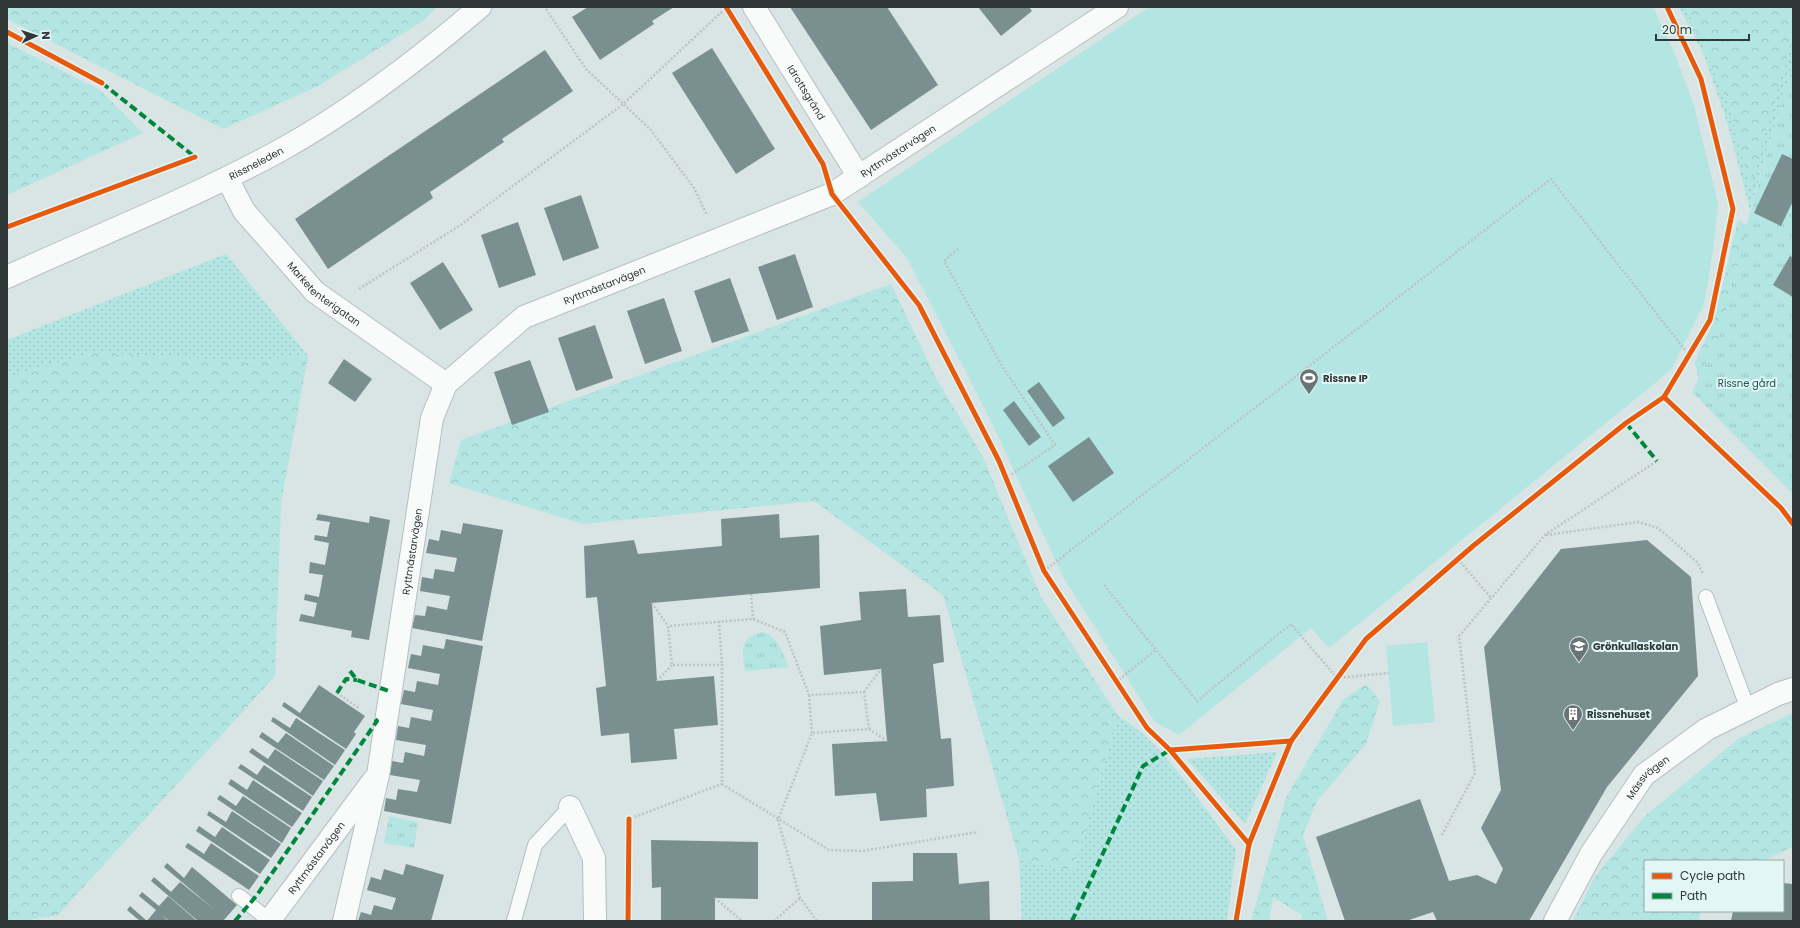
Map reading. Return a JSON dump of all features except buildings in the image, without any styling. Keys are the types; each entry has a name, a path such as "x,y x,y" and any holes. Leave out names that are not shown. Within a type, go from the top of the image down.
{"street":[{"name":"Rissneleden","path":"7,277 226,178 280,150 360,100 436,45 480,7"},
{"name":"Idrottsgränd","path":"754,7 859,177"},
{"name":"Ryttmästarvägen","path":"344,921 378,775 432,418 446,384 524,317 832,194 1117,7"},
{"name":"Marketenterigatan","path":"226,178 244,211 315,292 446,384"},
{"name":"Mässvägen","path":"1555,921 1591,854 1644,775 1707,729 1778,694 1793,689"},
{"name":"Ryttmästarvägen","path":"270,921 378,775"},
{"path":"570,808 594,858 595,921"}],"lane":[{"path":"1706,597 1748,709"},
{"path":"514,921 535,845 570,808"},
{"path":"239,896 270,921"}],"path":[{"path":"333,305 459,226 622,105 726,7 731,15"},
{"path":"546,9 586,69 622,105 651,130 694,188 718,239"},
{"path":"1044,570 1551,179 1689,355"},
{"path":"958,249 944,261 1002,366 1055,445 1005,475 1009,485"},
{"path":"1686,361 1693,349"},
{"path":"1442,835 1475,773 1459,636 1545,535 1657,461"},
{"path":"1545,535 1639,522 1658,528 1698,564 1708,582 1706,597"},
{"path":"1452,564 1463,554"},
{"path":"1458,559 1491,598"},
{"path":"1041,563 1048,577"},
{"path":"1104,585 1197,701 1291,624 1337,678"},
{"path":"751,594 753,619"},
{"path":"652,603 668,626 672,665"},
{"path":"668,626 753,619 785,632 809,695 812,733 778,820 800,898 817,921"},
{"path":"719,621 722,665 722,784"},
{"path":"1116,682 1156,650"},
{"path":"657,681 672,665 722,665"},
{"path":"869,729 864,692 882,669"},
{"path":"1332,684 1341,672"},
{"path":"1337,678 1389,673"},
{"path":"1112,675 1121,688"},
{"path":"809,695 864,692"},
{"path":"338,693 362,710"},
{"path":"812,733 869,729 887,741"},
{"path":"722,784 778,820 829,850 862,851 978,832"},
{"path":"628,921 629,820 722,784"},
{"path":"715,898 742,921"},
{"path":"774,921 800,898"}],"green space":[{"path":"7,7 437,7 423,21 318,86 223,129 7,19"},
{"name":"Rissne IP","path":"1149,7 1653,7 1672,47 1694,105 1718,203 1713,251 1704,304 1671,370 1329,648 1311,628 1179,735 1155,722 1063,577 991,421 907,258 858,202"},
{"path":"1679,7 1686,7 1729,106 1750,187 1793,34 1793,62 1750,210 1727,122 1704,55"},
{"path":"1686,7 1793,7 1793,34 1750,188 1729,106"},
{"path":"7,43 100,90 143,133 7,195"},
{"name":"Rissne gård","path":"1793,62 1793,494 1692,392 1721,333 1747,223"},
{"path":"1738,220 1760,234 1704,405 1695,362 1714,321"},
{"path":"226,254 308,356 246,361 92,353 7,377 7,340"},
{"path":"891,284 936,378 982,455 1041,597 1118,716 1073,871 1019,859 943,595 814,501 583,524 449,483 461,440"},
{"path":"92,353 246,361 308,356 281,502 275,676 58,915 23,921 7,921 7,377"},
{"path":"763,632 768,634 776,642 789,667 745,671 743,651 746,641 755,634"},
{"path":"1427,642 1435,722 1393,726 1386,646"},
{"path":"1366,684 1380,701 1366,744 1317,801 1303,835 1328,921 1302,921 1302,915 1273,897 1269,921 1251,921 1286,798 1343,700"},
{"path":"1793,713 1793,849 1790,848 1764,860 1644,860 1644,912 1702,912 1698,921 1573,921 1594,878 1644,817 1738,739"},
{"path":"1118,716 1134,726 1166,758 1197,796 1236,850 1227,921 1022,921 1019,859 1073,871"},
{"path":"1277,752 1245,824 1187,759"},
{"path":"389,816 418,822 414,848 384,843"}],"marked path":[{"path":"102,83 195,157"},
{"path":"1626,423 1657,461"},
{"path":"350,671 357,680 389,691"},
{"path":"337,693 346,679 357,680"},
{"path":"235,921 257,895 377,721 374,718"},
{"path":"1072,921 1143,766 1170,750"}],"cycle path":[{"path":"726,7 823,164 832,194 919,305 999,461 1044,571 1147,728 1170,750 1291,741"},
{"path":"1236,921 1249,844 1291,741 1366,639 1473,546 1626,423 1664,397 1710,320 1733,209 1701,79 1667,7"},
{"path":"7,32 102,83"},
{"path":"7,227 195,157"},
{"path":"1664,397 1781,508 1793,524"},
{"path":"1170,750 1249,844"},
{"path":"628,921 629,819"}],"place":[{"name":"Rissne IP","path":"1309,395"},
{"name":"Grönkullaskolan","path":"1579,663"},
{"name":"Rissnehuset","path":"1573,731"}]}
